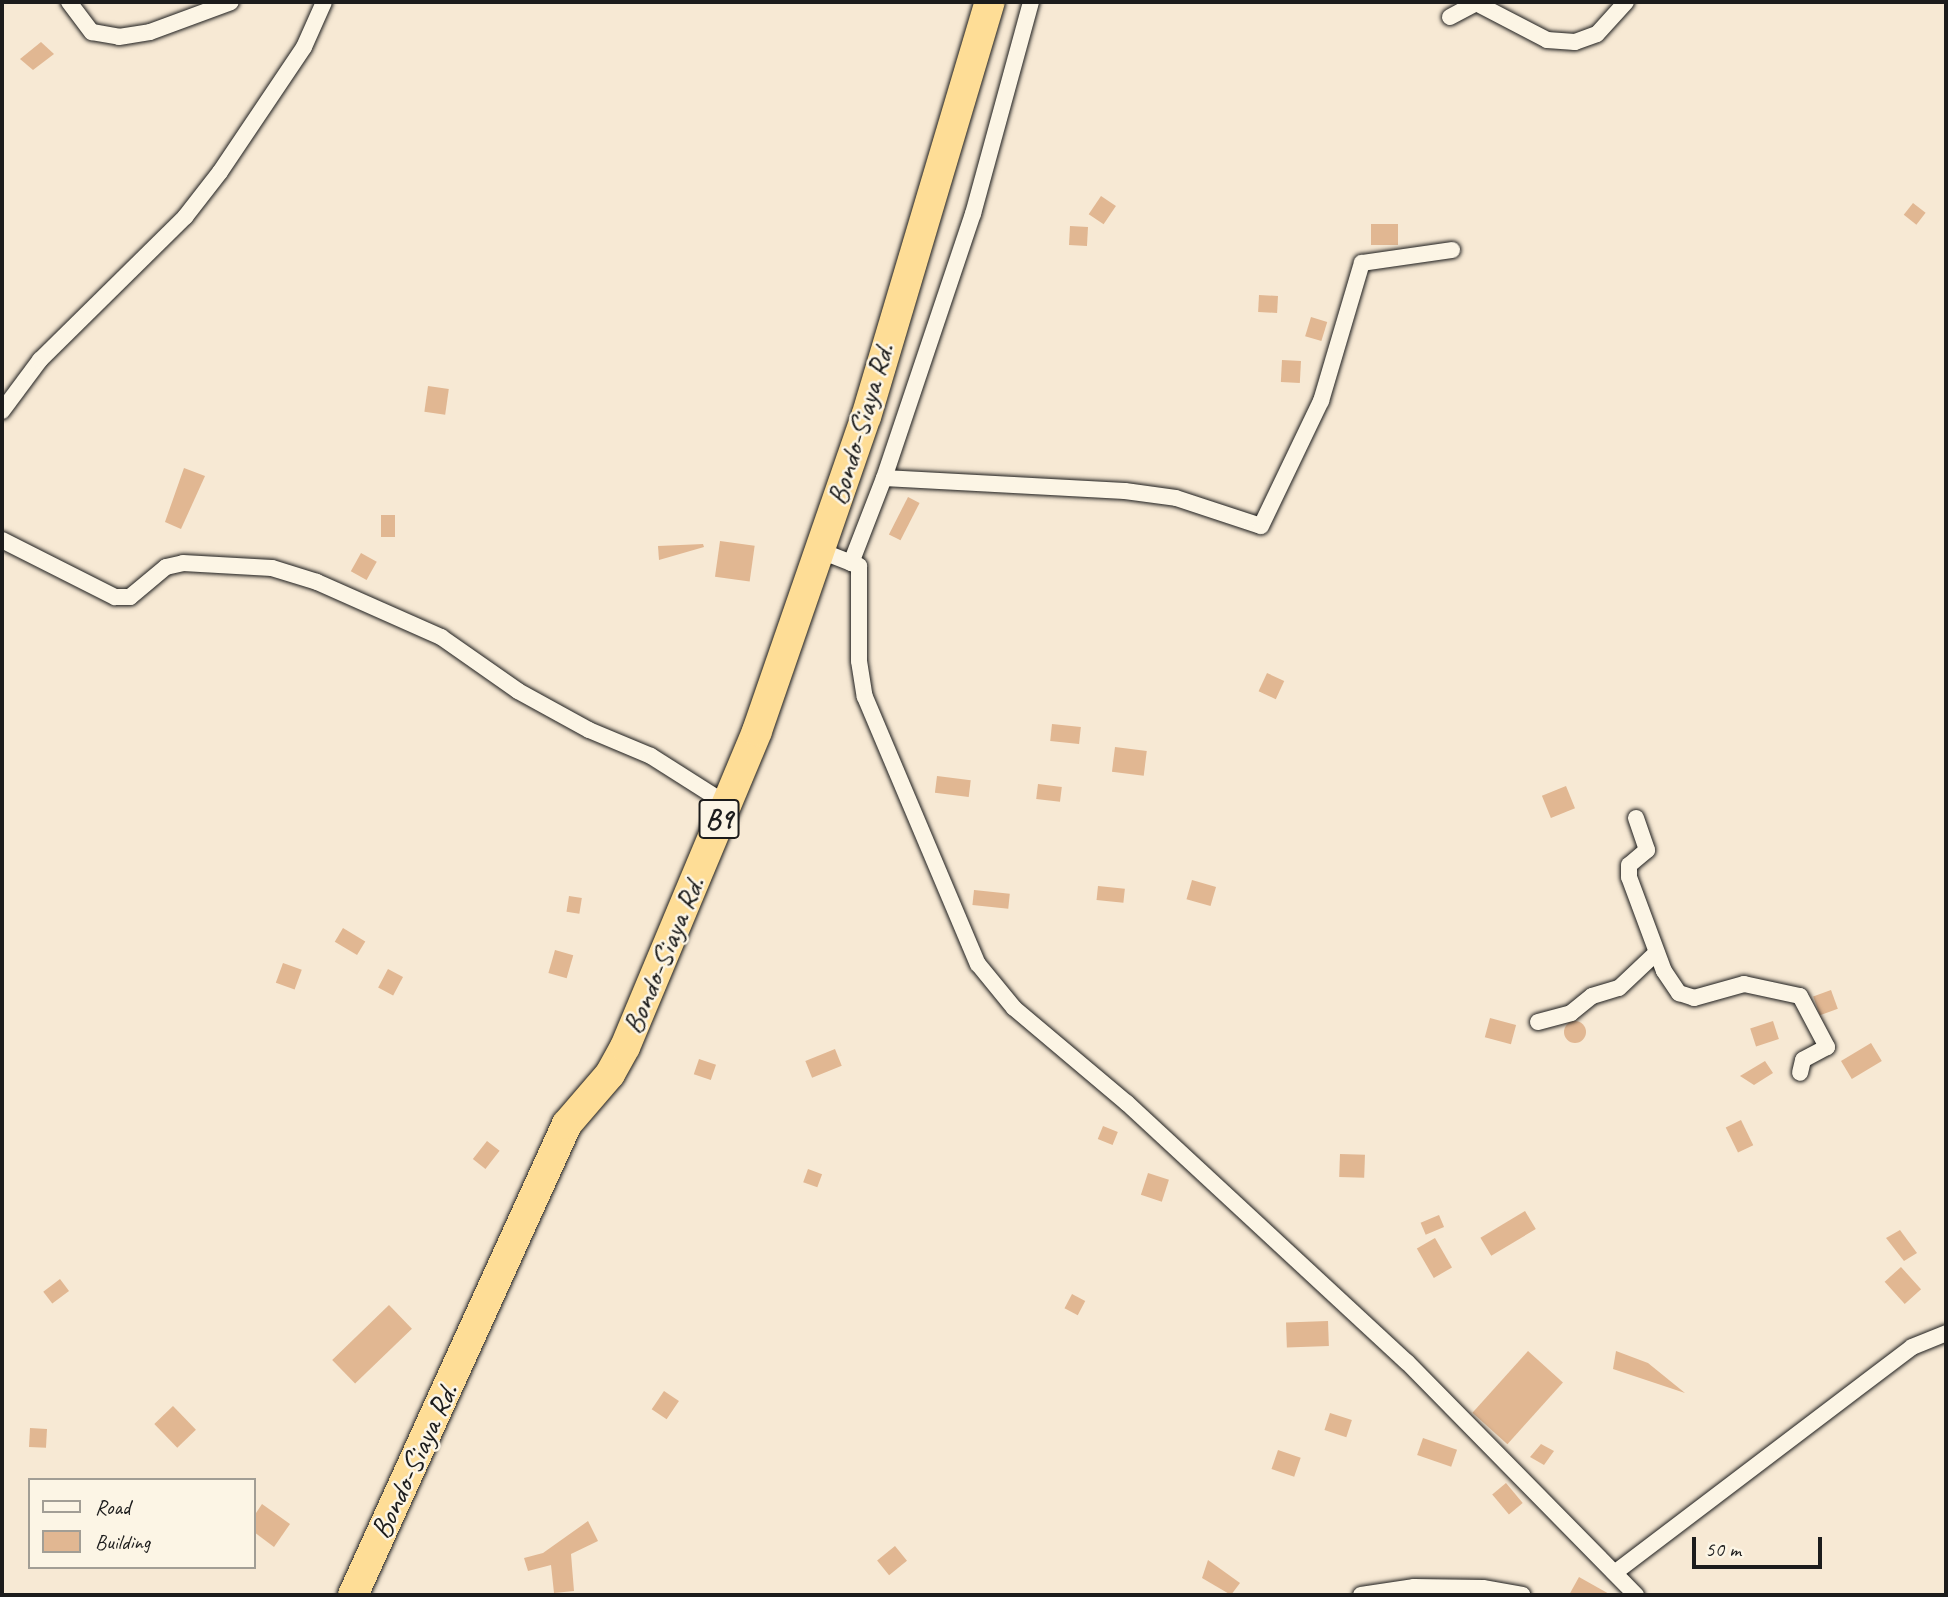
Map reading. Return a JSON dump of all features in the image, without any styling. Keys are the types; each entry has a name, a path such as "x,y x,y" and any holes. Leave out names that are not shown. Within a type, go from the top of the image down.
{"highway":[{"name":"Bondo-Siaya Rd.","path":"353,1595 567,1124 610,1074 625,1046 757,731 821,551 990,2"}],"street":[{"path":"69,2 92,32 119,37 161,29 232,2"},
{"path":"2,411 40,360 185,217 220,172 304,47 324,2"},
{"path":"850,563 884,478 973,214 1031,2"},
{"path":"1451,18 1476,3 1547,40 1575,42 1597,34 1626,2"},
{"path":"884,478 1125,491 1176,498 1261,526 1321,401 1362,263 1452,250"},
{"path":"2,540 115,597 130,597 166,567 183,562 272,568 317,582 441,637 518,691 606,738 651,756 725,803"},
{"path":"821,551 859,566 859,661 865,697 978,964 1014,1008 1127,1103 1407,1362 1572,1532 1617,1571 1636,1595"},
{"path":"1636,818 1647,850 1629,865 1629,877 1656,953 1679,993 1694,998 1744,984 1800,996 1827,1046 1803,1060 1800,1073"},
{"path":"1538,1022 1571,1013 1592,996 1619,988 1656,953"},
{"path":"1617,1571 1912,1347 1946,1333"},
{"path":"1361,1595 1414,1587 1483,1588 1522,1595"}],"building":[{"path":"41,42 54,54 33,70 20,59"},
{"path":"1101,196 1116,206 1104,224 1089,214"},
{"path":"1913,203 1926,213 1916,225 1904,215"},
{"path":"1371,224 1398,224 1398,245 1371,245"},
{"path":"1070,226 1088,227 1087,246 1069,245"},
{"path":"1259,295 1278,296 1277,313 1258,312"},
{"path":"1311,317 1327,322 1321,341 1305,336"},
{"path":"1282,360 1301,361 1300,383 1281,382"},
{"path":"428,386 449,389 445,415 424,412"},
{"path":"184,468 205,476 181,529 165,522"},
{"path":"908,497 920,503 901,540 889,534"},
{"path":"381,515 395,515 395,537 381,537"},
{"path":"720,541 755,546 750,582 715,577"},
{"path":"703,544 704,547 659,560 658,546"},
{"path":"361,553 377,562 367,580 351,571"},
{"path":"1267,673 1284,681 1276,699 1259,691"},
{"path":"1052,724 1081,727 1079,744 1050,741"},
{"path":"1115,747 1147,751 1144,776 1112,772"},
{"path":"937,776 971,780 969,797 935,793"},
{"path":"1038,784 1062,787 1060,802 1036,799"},
{"path":"1566,786 1575,808 1551,818 1542,796"},
{"path":"1192,880 1216,887 1211,906 1186,899"},
{"path":"1098,886 1125,889 1123,903 1097,900"},
{"path":"974,890 1010,894 1008,909 972,905"},
{"path":"569,896 582,898 579,914 566,912"},
{"path":"343,928 365,941 357,955 335,942"},
{"path":"555,950 573,955 567,978 548,973"},
{"path":"283,963 302,970 295,990 276,983"},
{"path":"388,969 403,977 393,996 378,988"},
{"path":"1831,990 1838,1009 1820,1015 1813,996"},
{"path":"1490,1018 1516,1025 1511,1044 1485,1037"},
{"path":"1575,1021 1583,1024 1586,1032 1583,1040 1575,1043 1567,1040 1564,1032 1567,1024"},
{"path":"1773,1021 1779,1039 1756,1046 1750,1028"},
{"path":"1871,1043 1882,1061 1852,1079 1841,1061"},
{"path":"835,1049 842,1066 812,1078 805,1061"},
{"path":"699,1059 716,1065 711,1080 694,1074"},
{"path":"1765,1061 1773,1073 1754,1085 1740,1076"},
{"path":"1741,1120 1753,1145 1738,1153 1726,1127"},
{"path":"1103,1126 1118,1132 1113,1145 1098,1139"},
{"path":"487,1141 500,1151 485,1169 473,1159"},
{"path":"1340,1154 1365,1155 1364,1178 1339,1177"},
{"path":"808,1169 822,1174 817,1187 803,1182"},
{"path":"1148,1173 1169,1180 1162,1202 1141,1195"},
{"path":"1525,1211 1536,1229 1491,1256 1480,1238"},
{"path":"1439,1215 1444,1227 1426,1235 1421,1223"},
{"path":"1900,1230 1917,1253 1904,1261 1886,1238"},
{"path":"1435,1238 1452,1267 1434,1278 1417,1248"},
{"path":"1901,1267 1921,1289 1905,1304 1885,1282"},
{"path":"60,1279 69,1291 52,1304 43,1292"},
{"path":"1072,1294 1085,1301 1078,1315 1064,1308"},
{"path":"389,1305 412,1329 355,1384 332,1360"},
{"path":"1328,1321 1329,1346 1287,1347 1286,1322"},
{"path":"1528,1351 1563,1382 1507,1444 1472,1413"},
{"path":"1616,1351 1648,1363 1685,1393 1613,1369"},
{"path":"664,1391 679,1401 667,1419 652,1409"},
{"path":"173,1406 196,1430 177,1448 154,1424"},
{"path":"1330,1413 1352,1420 1346,1437 1324,1430"},
{"path":"30,1428 47,1429 46,1448 29,1447"},
{"path":"1423,1438 1457,1450 1451,1467 1417,1455"},
{"path":"1541,1444 1554,1451 1544,1465 1530,1457"},
{"path":"1278,1450 1301,1458 1294,1477 1271,1469"},
{"path":"1506,1483 1523,1503 1509,1514 1492,1495"},
{"path":"262,1504 290,1524 274,1547 256,1534 256,1513"},
{"path":"588,1521 598,1541 571,1554 574,1591 554,1593 551,1565 528,1571 524,1558 543,1553"},
{"path":"895,1546 907,1561 889,1575 877,1560"},
{"path":"1208,1560 1240,1583 1231,1595 1202,1578"},
{"path":"1579,1577 1611,1595 1569,1595"}]}
